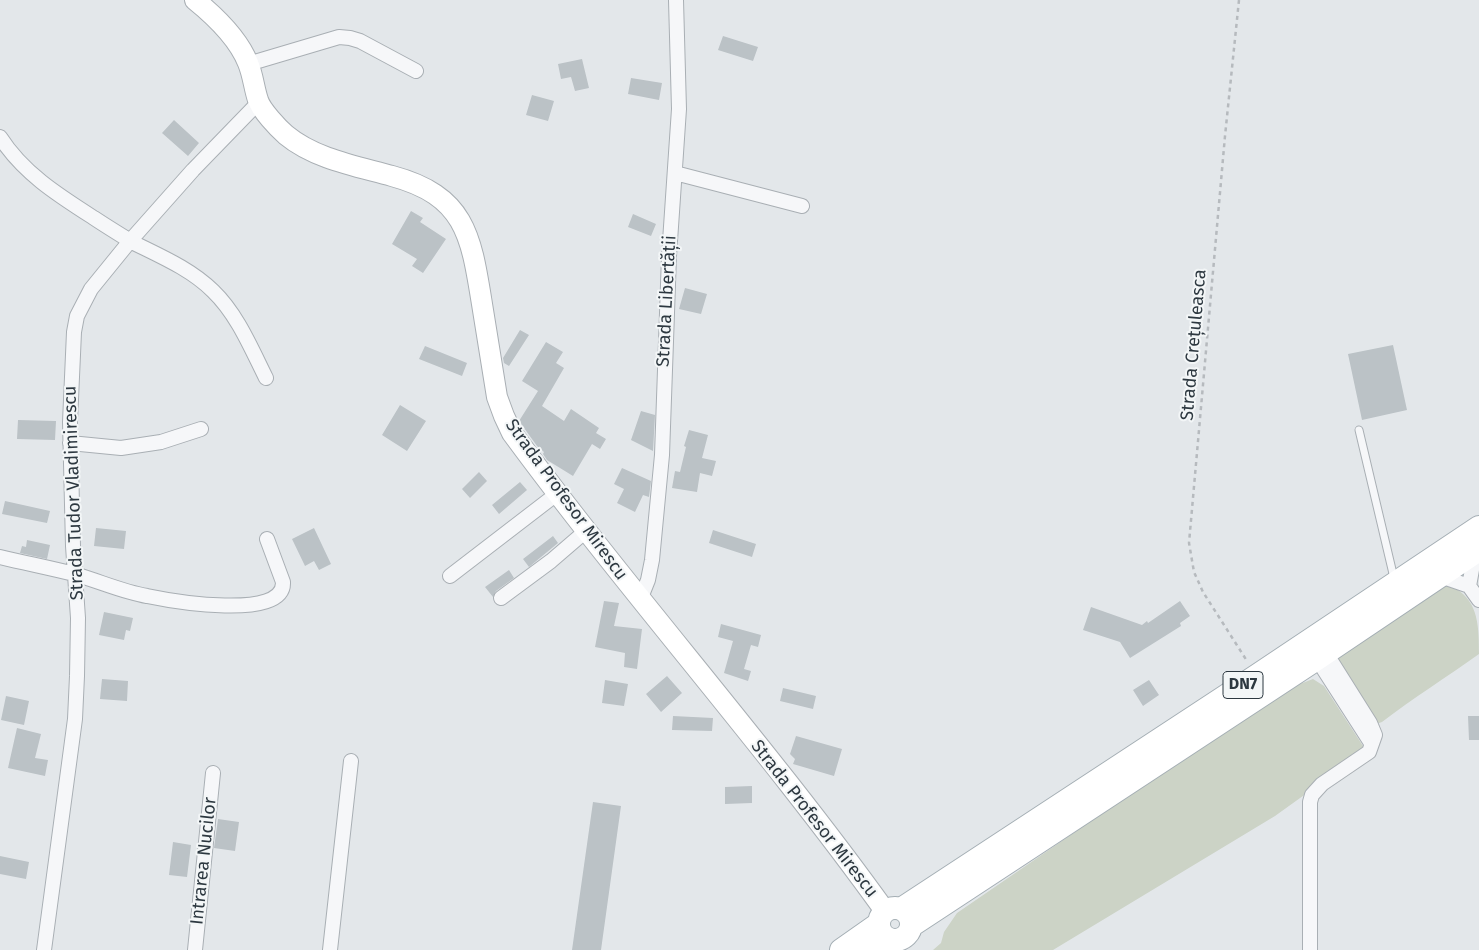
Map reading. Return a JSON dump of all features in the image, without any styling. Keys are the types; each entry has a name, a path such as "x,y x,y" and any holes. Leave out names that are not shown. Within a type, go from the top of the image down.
{"main road":[{"name":"DN7","path":"889,931 1256,676 1479,527"},
{"name":"DN7","path":"841,950 889,931 1322,656 1477,552"}],"street":[{"name":"Strada Profesor Mirescu","path":"195,0 220,22 237,44 248,64 258,103 286,135 312,151 405,179 429,189 446,203 460,221 468,236 475,261 497,397 512,433 640,600 820,822 889,931"},
{"name":"Strada Libertății","path":"640,600 648,580 655,533 662,455 669,256 679,109 675,0"},
{"path":"248,64 339,37 360,41 416,71"},
{"name":"Strada Tudor Vladimirescu","path":"44,950 75,719 78,618 70,443 71,374 77,316 91,289 130,241 193,170 258,103"},
{"path":"0,137 8,149 32,175 56,194 130,241 186,270 212,289 233,316 266,378"},
{"path":"675,173 802,206"},
{"path":"70,443 121,448 161,442 201,429"},
{"path":"450,576 558,493"},
{"path":"501,598 552,561 587,530"},
{"path":"0,557 75,574 146,596 232,606 259,604 277,598 283,589 283,582 267,539"},
{"path":"1469,586 1477,552"},
{"path":"1440,576 1469,586 1479,600"},
{"path":"1310,950 1310,802 1312,795 1322,784 1369,752 1371,743 1322,656"},
{"path":"330,950 351,762"},
{"name":"Intrarea Nucilor","path":"195,950 213,773"}],"lane":[{"path":"1359,430 1396,582"}],"path":[{"name":"Strada Crețuleasca","path":"1239,0 1189,543 1194,572 1203,592 1256,676"}],"shaded area":[{"path":"1445,586 1449,586 1464,594 1473,609 1478,626 1479,654 1382,722 1376,724 1337,659"},
{"path":"1313,679 1324,686 1363,746 1363,751 1275,816 1053,950 933,950 941,943 944,932 957,913 1177,762 1300,684"}],"building":[{"path":"723,36 758,47 753,61 718,50"},
{"path":"582,59 589,88 575,91 571,77 561,79 558,64"},
{"path":"631,78 662,83 659,100 628,94"},
{"path":"532,95 554,101 548,121 526,115"},
{"path":"174,120 199,143 188,156 162,133"},
{"path":"411,211 423,218 420,222 446,239 423,273 412,266 417,259 392,244"},
{"path":"633,214 656,224 651,236 628,227"},
{"path":"685,288 707,294 701,314 679,309"},
{"path":"520,330 529,335 509,366 504,363 503,358"},
{"path":"546,342 563,352 556,363 564,368 542,406 564,421 571,409 599,428 596,433 606,439 600,449 592,444 573,476 547,460 543,454 544,452 537,446 519,421 538,391 522,381"},
{"path":"1393,345 1407,410 1362,420 1348,354"},
{"path":"425,346 467,363 462,376 419,359"},
{"path":"400,405 426,421 407,451 382,435"},
{"path":"641,411 655,415 653,451 631,440"},
{"path":"18,420 56,421 55,440 17,439"},
{"path":"689,430 708,435 702,458 716,461 712,476 700,473 697,492 672,488 675,471 680,472 686,447 684,446"},
{"path":"622,468 651,481 649,497 643,495 635,512 617,503 624,489 614,484"},
{"path":"479,472 487,481 470,498 462,489"},
{"path":"520,482 527,490 499,514 492,505"},
{"path":"5,501 50,511 47,523 2,514"},
{"path":"96,528 126,531 124,549 94,546"},
{"path":"314,528 331,564 319,570 314,561 305,566 292,539"},
{"path":"713,530 756,544 752,557 709,543"},
{"path":"553,536 558,543 529,567 523,559"},
{"path":"27,540 50,545 47,559 20,553 22,546 26,547"},
{"path":"509,570 514,578 496,591 493,597 485,587"},
{"path":"604,601 619,603 614,626 642,629 637,669 624,667 625,653 595,647"},
{"path":"1180,601 1190,616 1180,623 1181,626 1130,658 1120,642 1083,630 1091,607 1142,625 1147,621 1148,623"},
{"path":"104,612 133,618 130,631 126,630 124,640 99,635"},
{"path":"721,624 761,635 758,647 751,645 744,669 751,671 748,681 724,673 733,641 718,637"},
{"path":"667,676 682,693 661,712 646,694"},
{"path":"102,679 128,681 127,701 100,699"},
{"path":"605,680 628,684 624,706 602,703"},
{"path":"1149,680 1159,695 1143,706 1133,690"},
{"path":"783,688 816,696 813,709 780,701"},
{"path":"6,696 29,701 24,725 1,720"},
{"path":"673,716 713,718 712,731 672,730"},
{"path":"1468,716 1479,716 1479,740 1469,740"},
{"path":"17,728 41,734 35,758 48,760 45,776 8,768"},
{"path":"796,736 842,749 834,776 793,764 795,759 790,754"},
{"path":"752,786 752,803 725,804 725,787"},
{"path":"593,802 621,806 601,950 572,950"},
{"path":"218,819 239,822 235,851 214,848"},
{"path":"173,842 191,845 187,877 169,875"},
{"path":"0,856 29,862 26,879 0,874"}]}
